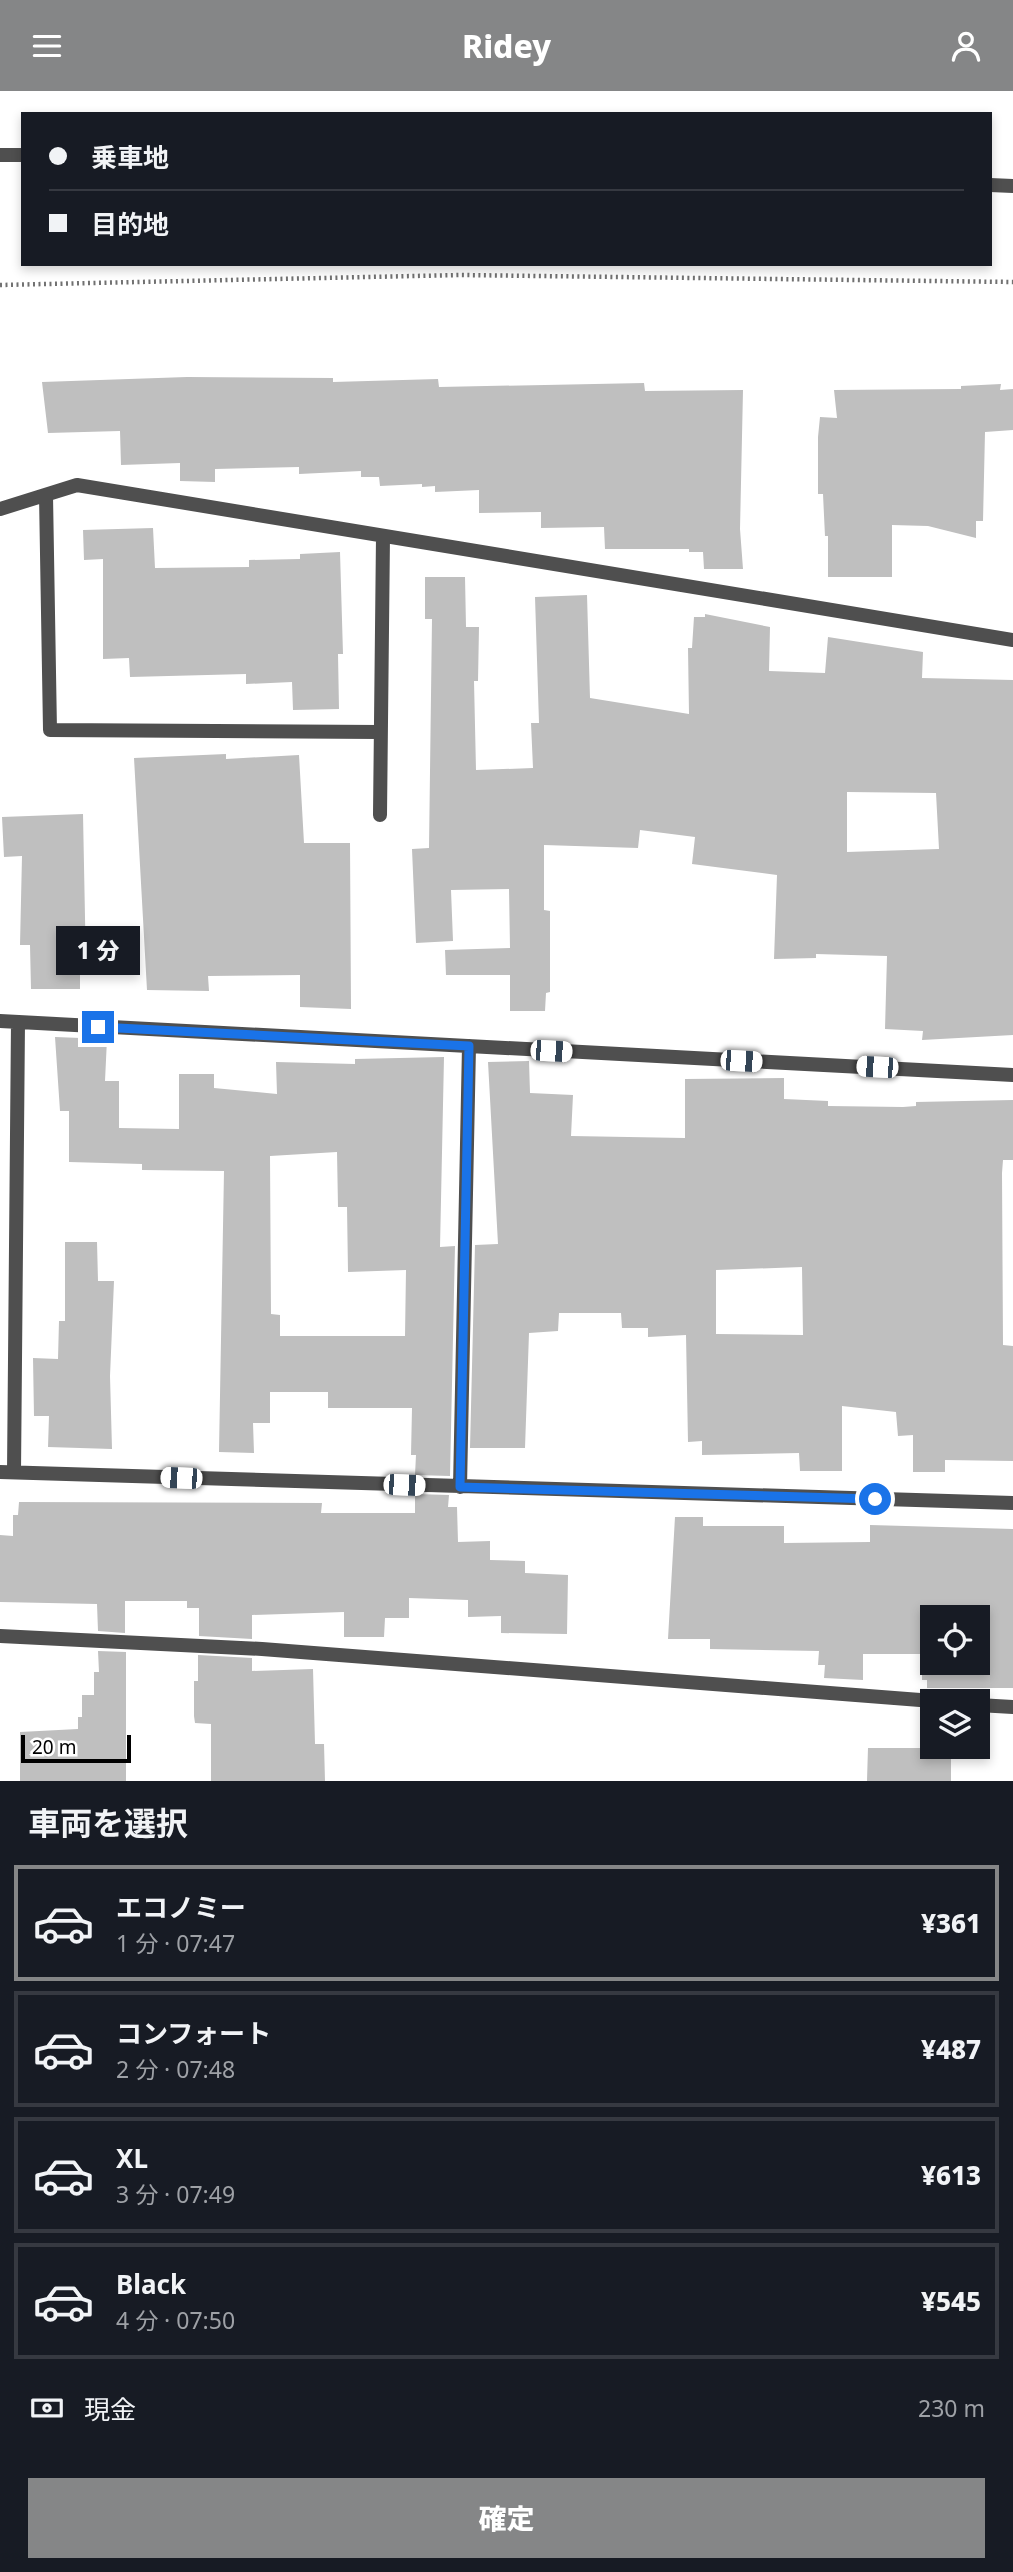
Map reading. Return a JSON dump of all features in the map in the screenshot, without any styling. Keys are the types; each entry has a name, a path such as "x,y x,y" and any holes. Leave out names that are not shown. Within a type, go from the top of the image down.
{"street":[{"path":"0,155 21,155"},
{"path":"992,185 1013,186"},
{"path":"0,509 77,485 1013,640"},
{"path":"46,495 50,730 380,732"},
{"path":"380,815 383,536"},
{"path":"0,1021 1013,1075"},
{"path":"18,1022 7,1472 1013,1503"},
{"path":"460,1487 469,1046"},
{"path":"0,1636 262,1649 920,1700"},
{"path":"990,1706 1013,1707"}],"path":[{"path":"0,285 460,275 1013,282"}],"building":[{"path":"187,377 333,378 333,382 438,379 439,387 644,383 645,391 743,390 740,529 743,569 704,569 703,552 689,552 689,549 605,549 604,527 541,528 541,512 479,513 479,490 435,492 435,486 422,487 422,484 380,486 379,477 361,477 361,471 299,474 299,467 215,469 215,482 180,481 180,463 121,465 120,431 48,433 42,382"},
{"path":"1001,384 1000,390 1013,389 1013,430 985,432 983,521 976,521 976,538 928,526 892,525 892,577 828,577 828,536 825,536 823,494 818,494 818,437 820,417 837,418 834,390 961,389 961,386"},
{"path":"153,528 155,568 249,567 249,560 300,559 300,554 340,552 343,654 338,654 339,709 293,710 292,682 246,684 246,674 130,677 129,658 103,659 103,559 84,560 83,530"},
{"path":"425,577 465,577 466,627 479,627 478,681 474,681 476,770 533,768 531,723 539,723 535,597 587,595 590,698 689,714 688,648 692,648 694,617 705,617 705,614 770,627 769,671 825,673 828,637 923,652 922,678 1013,680 1013,1035 922,1040 923,1031 885,1029 887,956 816,954 816,958 774,959 777,875 692,864 695,837 640,830 638,848 544,845 544,910 550,911 550,992 546,993 545,1011 510,1011 510,975 446,975 445,950 510,948 509,889 451,890 453,941 416,943 412,849 429,848 432,619 425,619","holes":["847,792 936,793 939,849 847,852"]},
{"path":"226,754 226,759 299,755 304,843 350,843 351,1009 300,1007 300,975 208,976 209,991 147,990 134,758"},
{"path":"83,814 86,969 80,968 80,989 31,989 30,945 20,945 22,856 4,857 2,817"},
{"path":"55,1037 107,1039 105,1081 119,1081 119,1128 179,1129 179,1074 214,1074 214,1088 277,1094 276,1062 355,1064 355,1059 444,1057 440,1247 455,1246 450,1476 415,1475 416,1455 411,1455 412,1408 328,1408 328,1392 270,1392 270,1423 253,1423 254,1453 219,1452 224,1171 142,1170 142,1164 69,1162 69,1111 60,1111","holes":["337,1152 338,1207 347,1207 348,1272 406,1270 405,1336 280,1336 280,1315 271,1314 270,1156"]},
{"path":"529,1061 530,1093 573,1095 571,1136 685,1138 685,1079 784,1078 784,1099 828,1101 828,1106 903,1107 916,1106 916,1102 1013,1100 1013,1160 1003,1160 1002,1173 1003,1345 1013,1346 1013,1461 945,1460 945,1472 913,1472 913,1435 898,1436 896,1412 842,1406 842,1471 800,1471 799,1453 702,1455 702,1441 688,1442 686,1335 648,1337 648,1328 622,1328 621,1313 559,1313 558,1331 529,1333 525,1448 470,1448 475,1245 498,1244 488,1062","holes":["802,1267 803,1335 716,1334 716,1270"]},
{"path":"65,1242 97,1242 98,1281 114,1281 110,1376 112,1449 48,1447 49,1416 34,1416 33,1358 58,1359 59,1321 65,1321"},
{"path":"415,1494 449,1495 448,1507 457,1507 458,1542 490,1541 490,1560 525,1561 525,1573 568,1575 567,1634 501,1633 501,1616 468,1617 468,1600 409,1598 409,1618 385,1618 384,1637 344,1637 344,1612 252,1615 252,1639 199,1636 199,1608 187,1608 187,1601 125,1601 125,1633 98,1631 97,1604 0,1602 0,1535 13,1536 13,1515 18,1515 19,1502 322,1503 321,1513 415,1513"},
{"path":"675,1517 703,1517 703,1526 784,1526 784,1543 870,1542 870,1525 1013,1529 1013,1688 927,1688 927,1680 922,1680 922,1675 990,1675 990,1605 920,1605 920,1654 863,1654 863,1680 824,1678 825,1665 818,1665 819,1651 710,1649 710,1639 668,1639"},
{"path":"98,1651 126,1652 126,1781 20,1781 20,1732 78,1729 78,1717 82,1717 82,1695 94,1695 94,1672 99,1672"},
{"path":"198,1655 252,1658 252,1671 313,1669 315,1744 324,1744 325,1781 211,1781 211,1724 195,1723 194,1716 194,1681 198,1681"},
{"path":"868,1748 920,1748 920,1759 951,1759 951,1781 867,1781"}],"route":[{"path":"98,1027 469,1046 460,1487 875,1499"}]}
